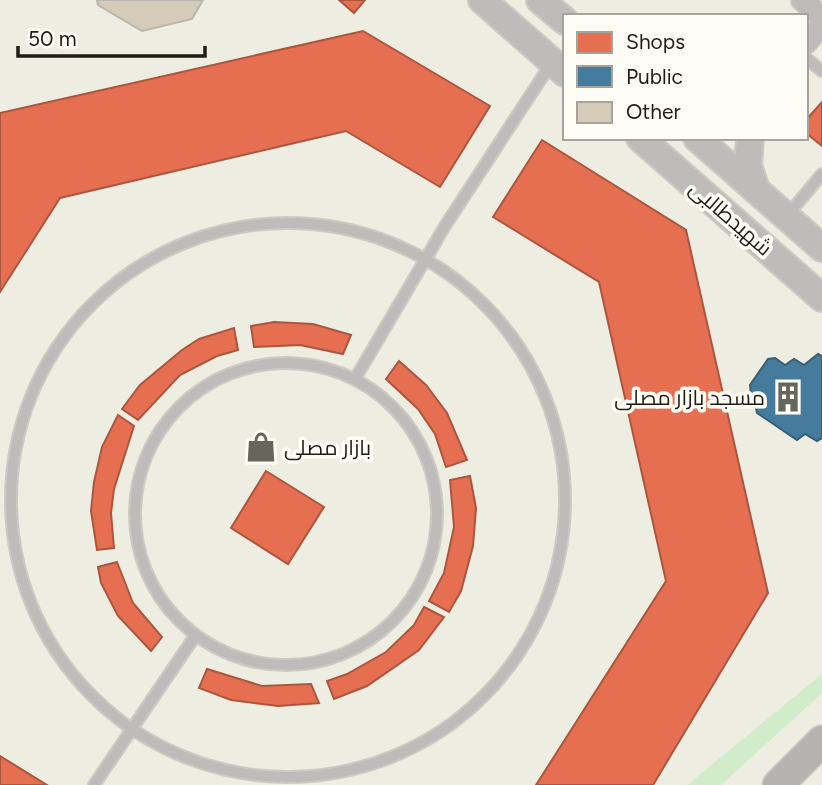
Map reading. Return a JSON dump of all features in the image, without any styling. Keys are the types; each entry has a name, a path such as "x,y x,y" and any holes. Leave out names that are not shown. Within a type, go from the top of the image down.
{"main road":[{"path":"778,785 822,741"}],"street":[{"path":"482,0 561,60"},
{"path":"540,0 563,19"},
{"path":"802,0 822,17"},
{"path":"808,41 822,25"},
{"name":"شهیدطالبی","path":"642,140 822,298"},
{"name":"شهیدطالبی","path":"699,140 822,248"},
{"path":"750,140 748,165 755,190"}],"lane":[{"path":"355,379 495,146 561,60"},
{"path":"808,60 822,71"},
{"path":"786,217 822,174"},
{"path":"275,223 313,224 350,230 386,241 427,260 482,301 507,329 540,383 557,430 566,505 562,543 554,579 522,648 491,688 443,729 375,762 338,772 263,776 225,770 178,754 132,729 94,698 68,670 36,616 19,569 10,507 14,457 22,420 54,351 76,321 132,271 165,251 201,237 237,228 275,223"},
{"path":"297,362 346,374 355,379 389,401 420,441 437,489 437,540 420,587 388,627 346,654 298,666 248,662 203,642 166,609 142,565 132,516 140,467 163,423 200,388 246,367 297,362"},
{"path":"94,785 195,636"}],"green space":[{"path":"822,674 822,693 721,785 687,785"}],"building: Shops":[{"path":"339,0 365,0 354,13"},
{"path":"363,31 490,106 440,187 346,131 60,198 0,292 0,113"},
{"path":"822,102 822,146 808,135 808,118"},
{"path":"542,140 686,230 768,593 653,785 536,785 666,581 599,282 493,217"},
{"path":"274,322 313,324 351,335 343,354 300,345 254,347 251,326"},
{"path":"234,328 238,350 217,356 180,375 138,420 122,409 140,385 182,350 199,339"},
{"path":"399,361 426,385 447,413 467,460 446,467 435,434 418,409 386,379"},
{"path":"118,415 134,426 114,489 111,513 114,548 97,550 91,511 94,482 102,447"},
{"path":"266,471 324,507 288,564 231,528"},
{"path":"470,476 476,508 473,546 461,591 449,612 429,601 444,573 454,527 450,480"},
{"path":"117,562 133,603 162,637 151,651 118,616 101,583 98,567"},
{"path":"424,607 444,617 419,650 367,686 334,699 327,681 347,674 386,652 414,625"},
{"path":"207,669 262,686 311,684 319,703 278,706 231,700 199,688"},
{"path":"0,756 47,785 0,785"}],"building: Public":[{"name":"مسجد بازار مصلی","path":"818,354 822,356 822,438 817,441 805,434 797,440 757,413 755,404 758,400 751,394 750,385 768,359 775,358 785,365 794,359 804,365"}],"building: Other":[{"path":"97,0 203,0 192,19 142,31 98,5"}],"place":[{"name":"مسجد بازار مصلی","path":"788,397"},
{"name":"بازار مصلى","path":"261,447"}]}
